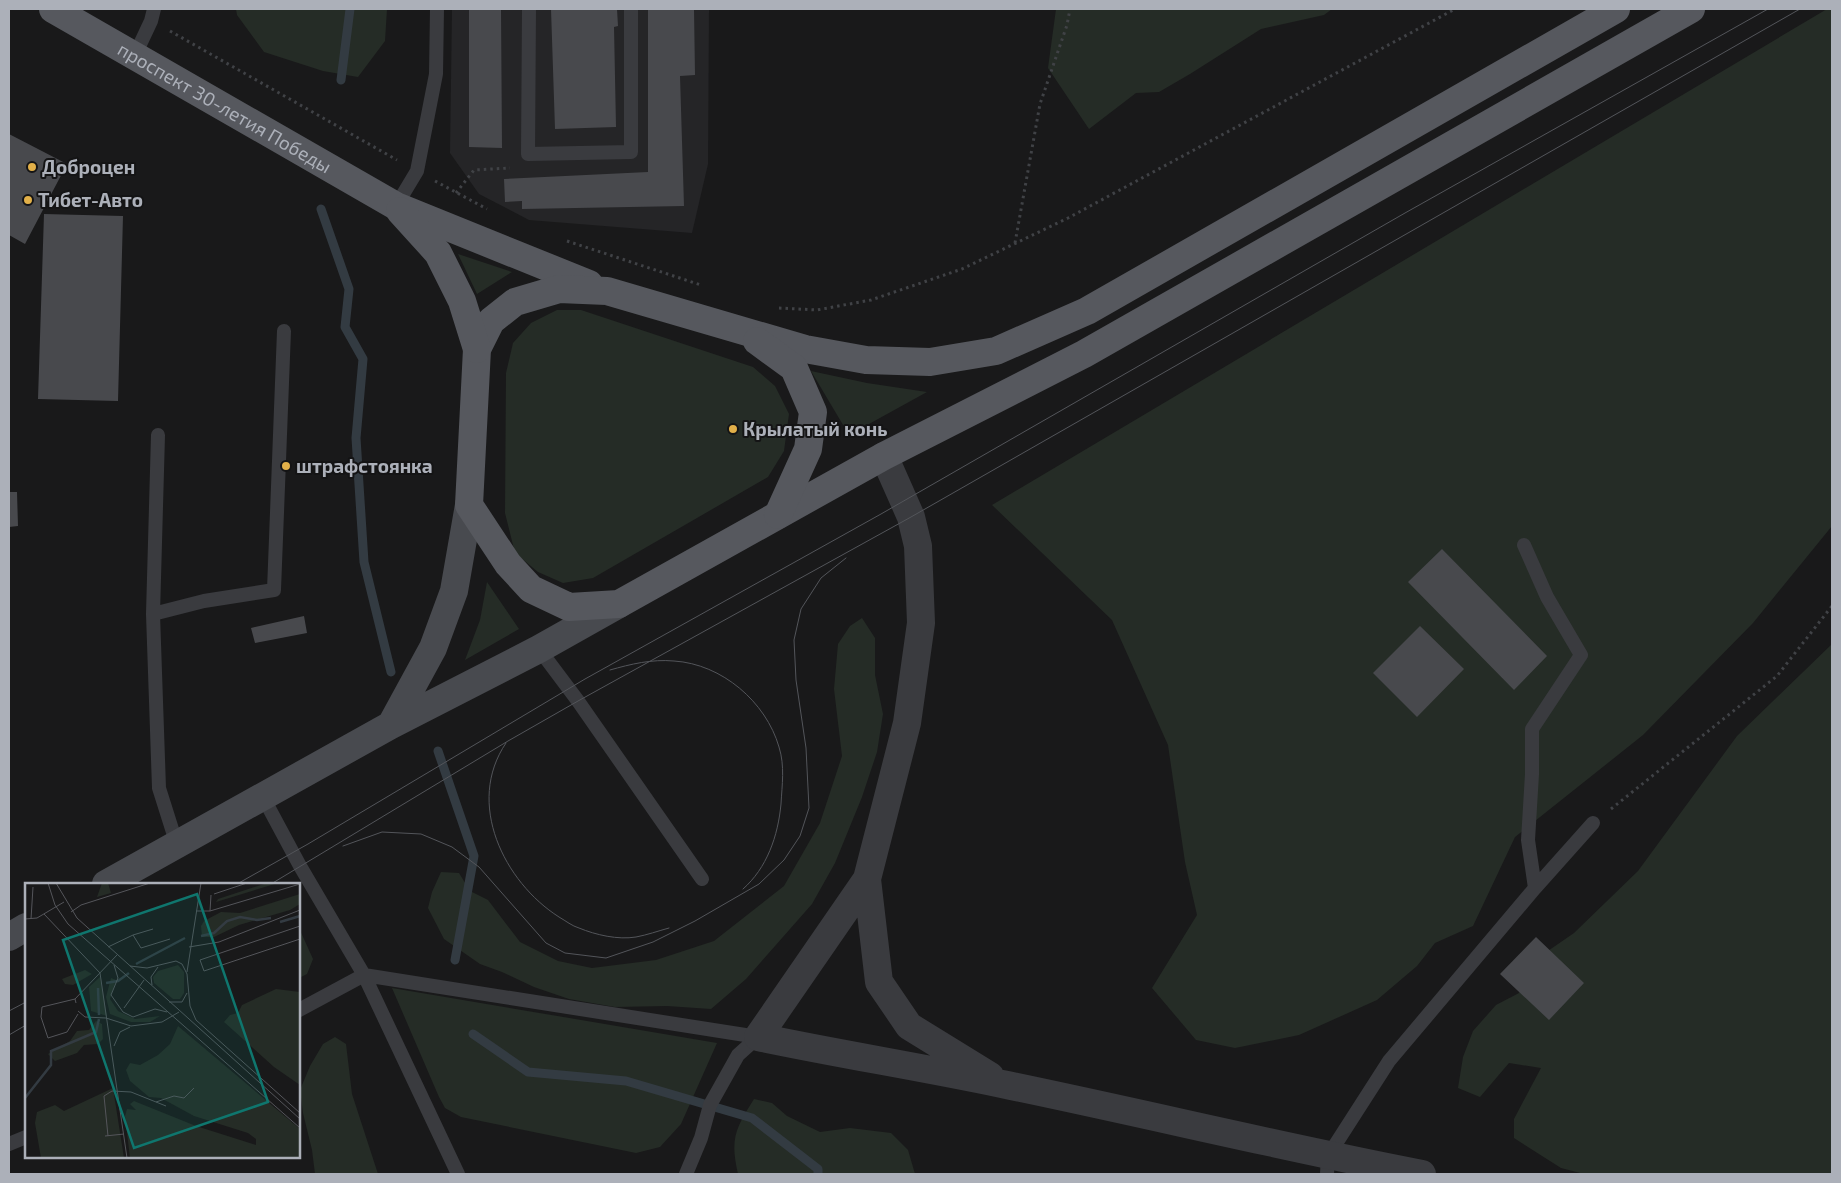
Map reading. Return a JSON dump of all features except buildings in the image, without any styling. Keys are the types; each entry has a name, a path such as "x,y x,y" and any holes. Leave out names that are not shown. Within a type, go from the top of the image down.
{"main road":[{"name":"проспект 30-летия Победы","path":"54,9 396,206 607,291"},
{"path":"392,725 433,648 454,591 469,505 477,349 491,321 515,302 559,290 607,291 805,349 866,360 930,362 996,351 1087,311 1616,9"},
{"path":"108,883 392,725 538,649 884,456 1084,354 1691,9"},
{"name":"проспект 30-летия Победы","path":"396,206 438,253 462,301 477,349"},
{"path":"746,332 794,368 813,412 808,449 778,516"},
{"path":"469,505 508,564 531,589 569,607 619,604"},
{"path":"9,937 25,928"}],"street":[{"path":"884,456 911,516 918,546 921,623 908,723 867,879 758,1036 1002,1084 1328,1165 1422,1174"},
{"path":"867,879 879,982 909,1026 1002,1084"}],"lane":[{"path":"396,206 417,171 436,74 437,9"},
{"path":"529,9 528,154 631,152 631,9"},
{"path":"135,55 152,15"},
{"path":"153,614 204,601 274,590 284,331"},
{"path":"158,435 153,614 159,788 177,846"},
{"path":"1524,545 1547,597 1581,655 1532,730 1532,774 1528,840 1535,888"},
{"path":"538,649 578,701 702,879"},
{"path":"263,797 300,866 364,975 458,1174"},
{"path":"1328,1165 1389,1061 1535,888 1593,823"},
{"path":"300,1009 364,975 758,1036"},
{"path":"686,1174 701,1138 710,1105 738,1055 758,1036"},
{"path":"9,1144 25,1137"}],"path":[{"path":"1015,244 1040,104 1067,25 1070,9"},
{"path":"770,308 816,310 872,300 962,269 1068,218 1455,9"},
{"path":"152,15 417,171 491,210"},
{"path":"456,193 474,170 512,168 528,154"},
{"path":"564,240 705,286"},
{"path":"1593,823 1777,676 1832,606"}],"shaded area":[{"path":"236,9 387,9 385,41 358,77 323,71 264,52 237,15"},
{"path":"452,9 709,9 708,164 692,233 529,220 479,194 450,153"},
{"path":"1056,9 1332,9 1324,15 1261,29 1159,92 1136,93 1089,129 1048,68"},
{"path":"1827,9 1832,9 1832,526 1753,623 1643,735 1515,837 1473,926 1435,943 1417,966 1377,1000 1299,1035 1235,1048 1196,1040 1152,988 1197,915 1185,862 1168,745 1112,620 992,505"},
{"path":"458,254 512,272 477,294"},
{"path":"557,310 581,310 753,367 775,386 789,414 784,451 768,477 593,578 563,583 538,572 515,553 505,513 506,373 513,343 531,323"},
{"path":"811,371 867,383 927,392 849,435"},
{"path":"487,582 519,629 465,660 480,620"},
{"path":"862,618 875,638 875,675 883,714 877,752 862,797 835,863 812,904 746,979 711,1009 667,1006 615,1007 569,999 534,987 480,964 444,939 428,908 432,892 441,872 459,873 470,891 488,900 520,942 558,961 592,968 656,960 714,941 784,886 820,823 842,756 834,689 838,644 850,626"},
{"path":"1832,644 1832,1174 1584,1174 1561,1168 1514,1138 1514,1119 1541,1068 1509,1063 1480,1097 1458,1088 1463,1057 1473,1031 1496,1005 1519,993 1529,964 1574,933 1638,871 1737,736"},
{"path":"300,930 313,959 307,974 300,978"},
{"path":"392,988 717,1043 681,1124 660,1147 636,1153 461,1117 445,1108"},
{"path":"335,1037 346,1044 352,1094 378,1174 315,1174 300,1090 310,1066 323,1044"},
{"path":"754,1099 772,1103 787,1116 820,1132 850,1128 891,1133 908,1150 915,1174 738,1174 734,1152 736,1135 742,1118"}],"waterway":[{"path":"341,80 350,9"},
{"path":"321,209 349,289 345,327 363,359 356,438 364,562 391,672"},
{"path":"438,751 474,856 455,960"},
{"path":"473,1034 528,1072 626,1081 752,1118 818,1169 818,1174"}],"tram line":[{"path":"239,883 308,844 585,679 881,514 1405,213 1768,9"},
{"path":"273,883 508,741 911,517 1800,9"},
{"path":"343,846 382,832 421,834 452,847 479,867 546,943 565,953 606,958 653,942 695,921 759,884 784,860 800,836 809,808 806,748 796,680 794,640 801,609 821,578 846,558"},
{"path":"610,670 650,661 674,661 692,664 709,669 740,688 764,715 773,731 781,754 783,776 781,804 777,828 770,851 759,871 743,889"},
{"path":"506,743 494,766 489,791 490,815 496,839 507,862 522,883 539,902 559,917 574,926 593,933 629,938 669,928"},
{"path":"9,1011 25,1003"},
{"path":"9,1035 25,1026"}],"place":[{"name":"Доброцен","path":"32,167"},
{"name":"Тибет-Авто","path":"28,200"},
{"name":"Крылатый конь","path":"733,429"},
{"name":"штрафстоянка","path":"286,466"}]}
